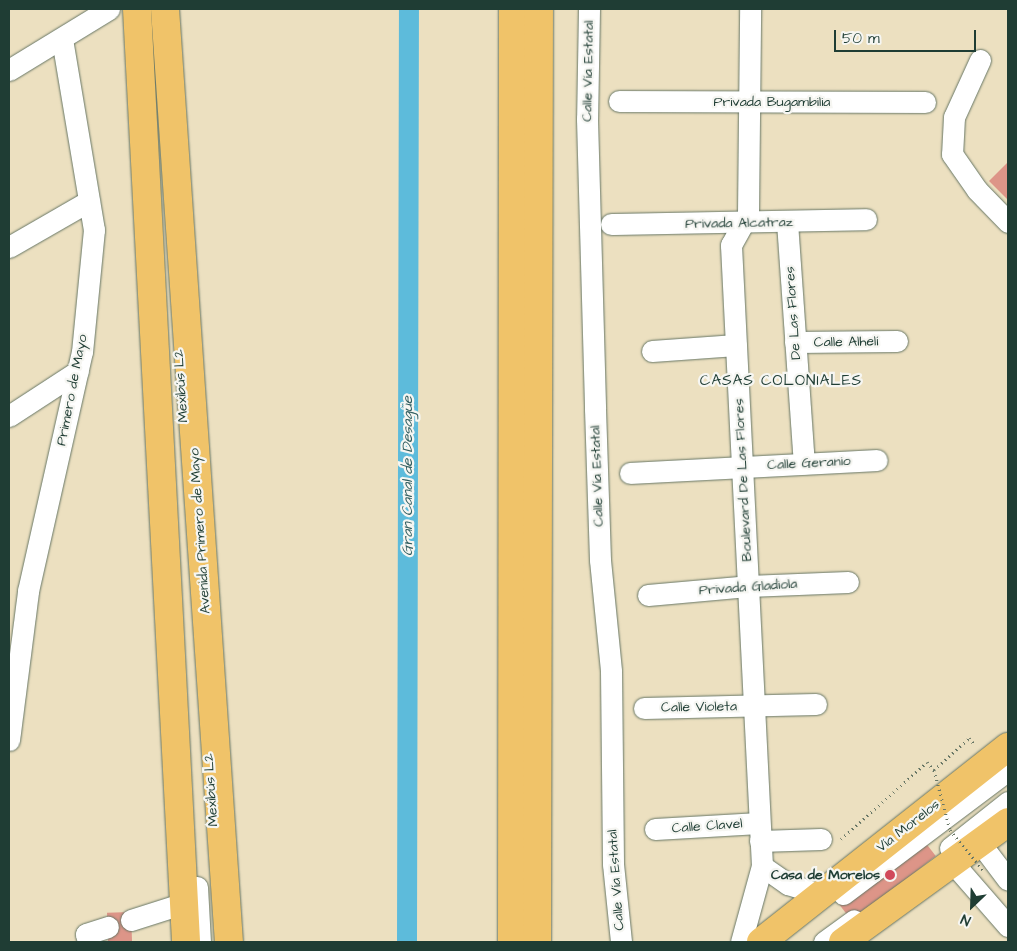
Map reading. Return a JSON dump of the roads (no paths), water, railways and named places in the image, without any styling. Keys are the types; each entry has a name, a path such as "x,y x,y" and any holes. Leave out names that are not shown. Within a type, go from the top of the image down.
{"main road":[{"path":"512,942 513,9"},
{"path":"537,942 538,9"},
{"path":"151,13 142,124 186,942"},
{"name":"Avenida Primero de Mayo","path":"151,13 172,119 229,942"},
{"name":"Vía Morelos","path":"761,942 1007,755"},
{"path":"843,942 1008,822"}],"street":[{"name":"Calle Vía Estatal","path":"589,9 587,119 594,409 600,560 611,671 613,864 621,942"},
{"name":"Boulevard De Las Flores","path":"741,942 762,866 731,245 748,214 750,9"},
{"path":"9,70 107,11 151,13"},
{"name":"Mexibús L2","path":"151,13 200,942"},
{"name":"Mexibús L2","path":"151,13 222,942"},
{"name":"Primero de Mayo","path":"9,740 18,608 78,371 94,230 62,39"},
{"path":"980,60 954,117 952,154 977,190 1008,222"},
{"name":"Privada Bugambilia","path":"619,101 925,102"},
{"path":"9,247 89,201"},
{"name":"Privada Alcatraz","path":"612,224 743,223 866,219"},
{"name":"De Las Flores","path":"787,222 804,463"},
{"name":"Calle Alhelí","path":"795,342 897,341"},
{"path":"652,351 736,345"},
{"path":"9,416 78,371"},
{"name":"Calle Geranio","path":"630,473 876,460"},
{"name":"Privada Gladiola","path":"648,595 748,586 848,582"},
{"name":"Calle Violeta","path":"644,708 816,704"},
{"path":"780,942 1007,755"},
{"path":"824,942 1008,802"},
{"name":"Calle Clavel","path":"655,830 760,832 829,840"},
{"path":"980,843 1008,880"},
{"path":"953,862 1008,926"},
{"path":"762,866 788,884 821,895"},
{"path":"131,920 184,903"},
{"path":"88,942 86,934 108,927"}],"waterway":[{"name":"Gran Canal de Desagüe","path":"407,942 409,9"}],"place":[{"name":"Casa de Morelos","path":"890,875"}],"district":[{"name":"CASAS COLONIALES","path":"781,381"}]}
